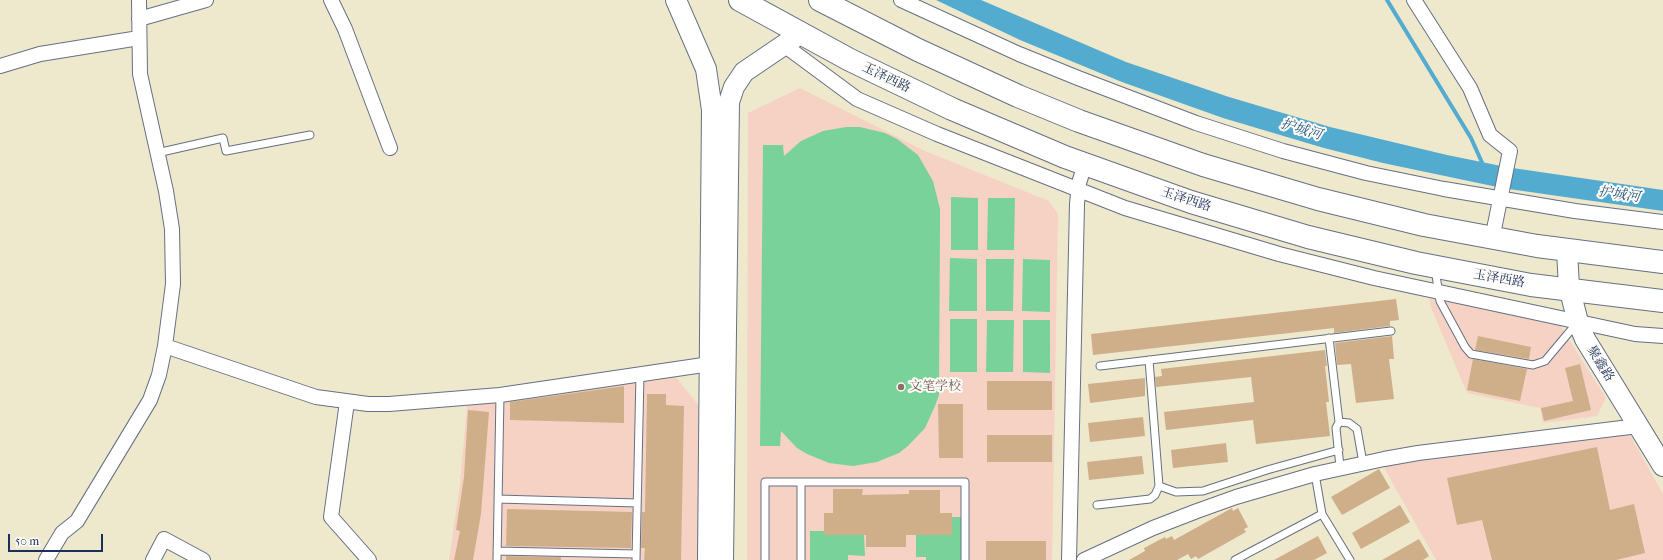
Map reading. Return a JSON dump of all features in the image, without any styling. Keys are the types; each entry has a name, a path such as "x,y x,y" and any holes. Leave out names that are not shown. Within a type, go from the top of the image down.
{"main road":[{"name":"玉泽西路","path":"740,0 792,39 952,109 1085,164 1184,199 1254,221 1362,251 1434,267 1576,291 1663,301"},
{"path":"820,0 968,74 1079,121 1203,165 1318,199 1424,225 1492,239 1574,252 1663,262"}],"street":[{"path":"46,560 62,533 77,521 150,400 159,375 165,346 173,284 173,248 169,210 140,74 138,0"},
{"path":"139,19 206,0"},
{"path":"331,0 345,29 390,148"},
{"path":"676,0 704,63 709,80 712,110 708,560"},
{"path":"901,0 1019,54 1078,78 1225,133 1291,153 1366,173 1501,198 1663,222"},
{"path":"1414,0 1470,88 1490,135 1510,151 1492,239"},
{"path":"0,66 40,54 139,38"},
{"path":"723,560 728,110 734,87 744,72 792,39 857,99 1125,208 1265,250 1374,278 1635,334 1663,336"},
{"path":"1069,560 1078,189 1085,164"},
{"name":"聚鑫路","path":"1574,252 1576,291 1585,323 1585,339 1663,466"},
{"name":"聚鑫路","path":"1585,323 1596,334 1663,442"},
{"path":"165,346 302,392 347,402 389,404 500,394 710,364"},
{"path":"347,402 331,517 369,560"},
{"path":"1084,560 1153,528 1197,511 1242,495 1315,474 1363,463 1418,454 1638,426"},
{"path":"153,560 164,539 202,560"}],"lane":[{"path":"158,153 223,138 226,151 310,135"},
{"path":"1434,267 1440,301 1465,347 1471,354 1533,365 1545,361 1585,323"},
{"path":"1100,366 1391,331"},
{"path":"1329,338 1339,422 1336,428 1340,468"},
{"path":"1098,505 1150,499 1155,495 1160,486 1149,360"},
{"path":"497,551 636,557 640,374"},
{"path":"497,560 500,394"},
{"path":"1339,422 1349,423 1357,429 1363,463"},
{"path":"1160,486 1176,492 1203,491 1267,470 1339,450"},
{"path":"1315,474 1322,514 1350,560"},
{"path":"765,560 765,482 965,482 965,560"},
{"path":"801,482 802,560"},
{"path":"498,499 637,503"},
{"path":"1235,560 1322,514"}],"shaded area":[{"name":"文笔学校","path":"800,88 925,151 1049,201 1058,214 1052,560 747,560 748,113"},
{"path":"1430,299 1560,325 1606,398 1597,416 1543,423 1540,408 1467,393 1430,305"},
{"path":"675,376 700,407 698,560 449,560 460,484 467,406"},
{"path":"1629,433 1663,494 1663,560 1436,560 1383,466"}],"green space":[{"path":"846,127 860,127 885,133 897,139 918,155 933,181 940,209 939,395 925,428 908,446 899,453 877,462 853,466 829,463 807,454 797,448 781,431 780,446 760,446 763,145 783,145 784,156 801,141 823,131"},
{"path":"951,197 978,198 978,250 951,250"},
{"path":"988,198 1015,198 1014,250 987,250"},
{"path":"950,258 977,259 977,311 949,311"},
{"path":"986,259 1014,259 1013,311 986,311"},
{"path":"1023,259 1050,260 1050,312 1022,311"},
{"path":"950,319 977,319 977,372 950,372"},
{"path":"987,320 1014,320 1013,372 986,372"},
{"path":"1023,320 1050,320 1050,373 1023,372"},
{"path":"952,517 962,517 962,560 926,560 926,557 916,557 916,535 952,535"},
{"path":"810,531 824,531 824,535 864,535 865,556 848,555 848,560 810,560"}],"water":[{"name":"护城河","path":"936,0 981,0 1126,62 1229,97 1330,127 1447,155 1506,167 1663,190 1663,211 1502,188 1383,163 1324,148 1223,118 1122,82 1020,40"}],"building":[{"path":"1396,299 1399,320 1390,321 1390,326 1334,333 1334,328 1093,355 1091,334"},
{"path":"1392,336 1394,359 1389,359 1394,399 1356,403 1351,364 1337,365 1335,343"},
{"path":"1478,336 1531,347 1529,359 1475,350"},
{"path":"1325,350 1327,366 1325,366 1329,402 1326,402 1330,436 1256,444 1253,420 1166,430 1164,412 1254,402 1251,377 1156,387 1155,377 1162,376 1161,369"},
{"path":"1473,359 1527,369 1520,401 1467,390"},
{"path":"1580,364 1591,410 1544,421 1541,408 1573,401 1565,368"},
{"path":"1145,378 1145,396 1090,403 1088,384"},
{"path":"987,381 1052,381 1052,410 987,410"},
{"path":"624,386 624,423 510,420 510,402"},
{"path":"647,394 666,394 666,405 684,406 681,560 644,560 645,548 641,548 642,512 645,512"},
{"path":"938,404 963,404 963,458 939,458"},
{"path":"468,410 489,412 481,514 473,560 454,560 460,531 456,530 464,477"},
{"path":"1143,417 1145,436 1090,442 1088,423"},
{"path":"987,435 1052,435 1052,462 987,462"},
{"path":"1226,443 1228,462 1173,468 1171,450"},
{"path":"1597,447 1610,510 1634,504 1645,553 1616,560 1492,560 1482,520 1457,525 1447,478"},
{"path":"1142,456 1144,474 1089,480 1087,462"},
{"path":"1379,469 1390,488 1342,515 1331,497"},
{"path":"833,489 863,489 862,495 909,494 909,490 940,490 940,513 952,513 952,535 906,535 906,547 866,547 866,535 824,535 824,513 833,513"},
{"path":"1400,505 1410,522 1361,549 1352,533"},
{"path":"1232,508 1233,511 1238,508 1248,527 1244,529 1246,532 1198,559 1196,556 1191,559 1188,554 1177,560 1129,560 1145,551 1144,548 1165,537 1166,539 1172,536 1174,540"},
{"path":"507,509 632,512 631,548 506,546"},
{"path":"1318,536 1327,553 1314,560 1274,560"},
{"path":"1419,539 1429,556 1423,560 1382,560"},
{"path":"986,541 1046,541 1046,560 986,560"},
{"path":"506,556 561,557 561,560 506,560"}],"waterway":[{"path":"1387,0 1471,138 1484,167"}],"place":[{"name":"文笔学校","path":"901,387"}]}
